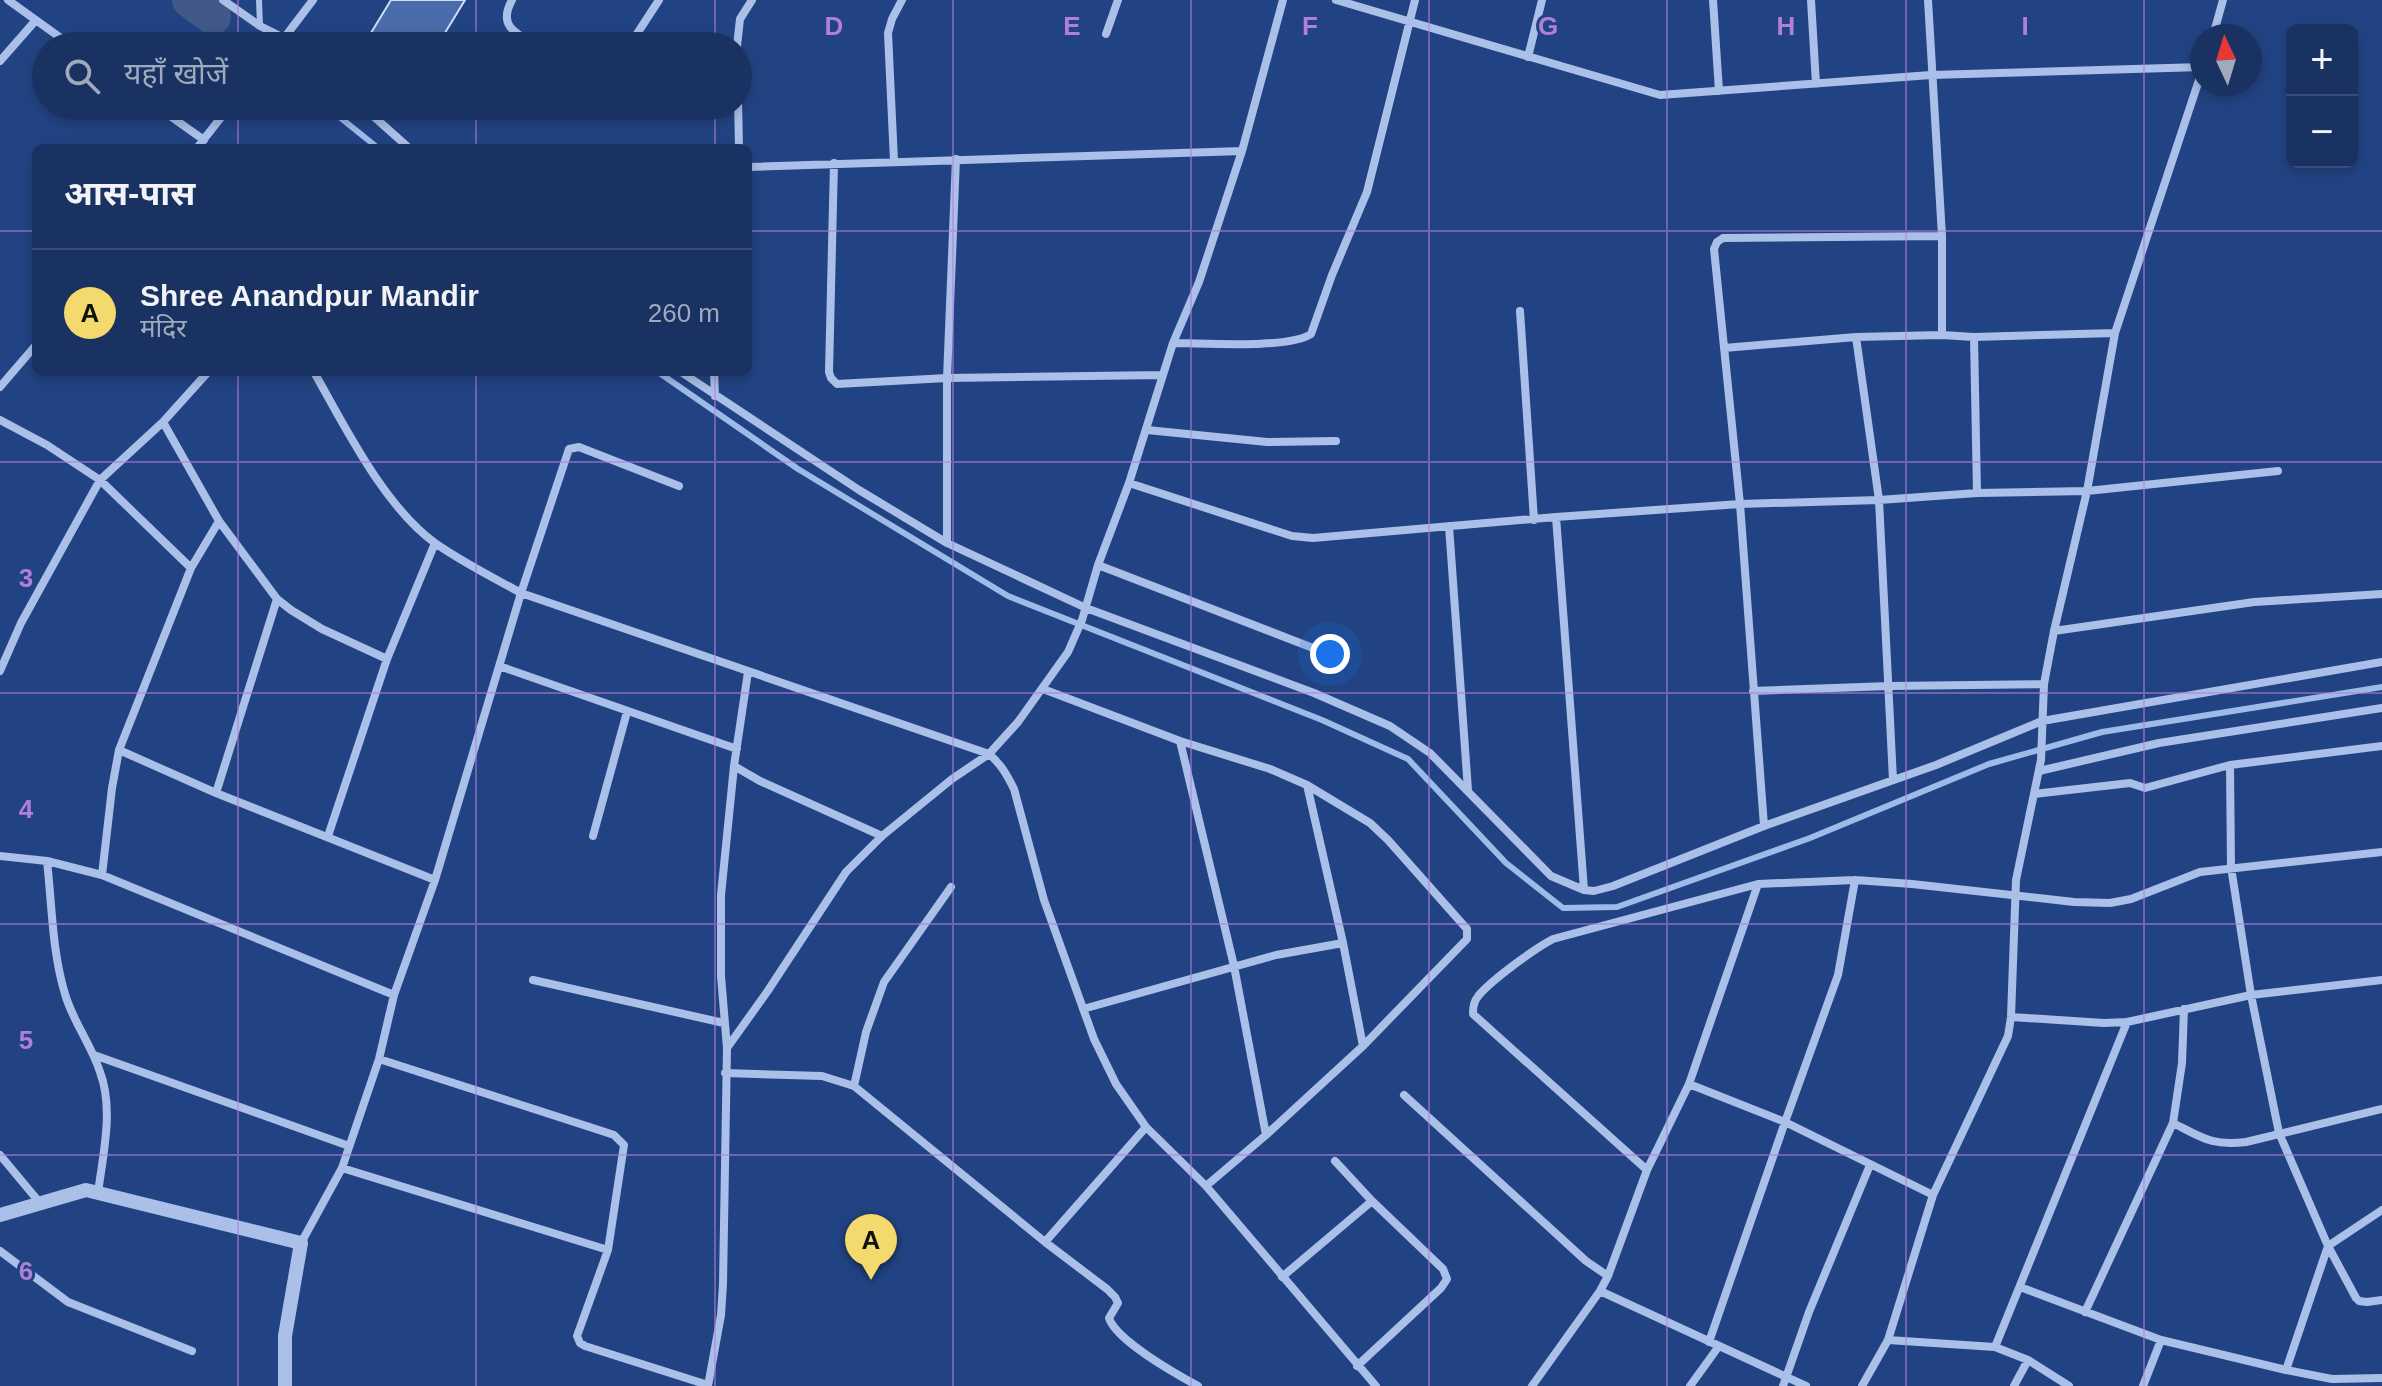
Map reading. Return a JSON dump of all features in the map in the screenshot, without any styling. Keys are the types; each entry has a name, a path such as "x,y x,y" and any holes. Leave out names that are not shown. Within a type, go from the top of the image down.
{"street":[{"path":"8,0 53,32"},
{"path":"223,0 272,32"},
{"path":"289,32 313,0"},
{"path":"512,0 505,15 508,25 515,32"},
{"path":"638,32 659,0"},
{"path":"739,32 740,19 752,0"},
{"path":"894,161 888,33 902,0"},
{"path":"1106,34 1118,0"},
{"path":"727,1048 838,883 882,836 952,779 989,754 1018,722 1068,652 1129,483 1173,343 1199,282 1242,151 1283,0"},
{"path":"1336,0 1660,95 1931,75 2190,69"},
{"path":"1173,343 1282,343 1304,339 1311,334 1367,192 1415,0"},
{"path":"1528,57 1542,0"},
{"path":"1713,0 1719,91"},
{"path":"1811,0 1816,84"},
{"path":"1928,0 1942,236 1942,335"},
{"path":"2216,24 2223,0"},
{"path":"0,61 36,20"},
{"path":"1862,1386 1888,1340 1933,1195 2002,1051 2011,1017 2019,862 2041,760 2044,684 2054,631 2087,491 2115,333 2193,96"},
{"path":"176,120 204,140"},
{"path":"200,144 219,120"},
{"path":"378,120 405,144"},
{"path":"738,120 739,144"},
{"path":"752,167 1242,151"},
{"path":"947,543 947,378 956,159"},
{"path":"834,163 831,378 837,384 947,378 1162,375"},
{"path":"1764,826 1740,504 1714,249 1723,238 1942,236"},
{"path":"1520,311 1534,520"},
{"path":"1724,348 1856,337 2115,333"},
{"path":"1856,337 1879,500 1893,780"},
{"path":"1974,337 1977,493"},
{"path":"0,387 32,350"},
{"path":"0,671 21,623 100,480 163,422 204,376"},
{"path":"316,376 397,508 435,543 472,566 521,593 989,754 1007,774 1014,789 1044,900 1094,1039 1116,1084 1146,1127 1206,1186 1376,1386"},
{"path":"687,376 859,490 947,543 1086,608 1251,668 1390,726 1430,753 1551,876 1584,890 1613,886 2042,721 2382,662"},
{"path":"714,376 715,396"},
{"path":"0,420 47,445 100,480 191,568"},
{"path":"163,422 219,521 277,599 322,629 387,659"},
{"path":"1147,430 1267,442 1336,441"},
{"path":"285,1386 285,1336 301,1243 342,1168 379,1059 394,995 435,880 521,593 570,448 579,447 679,486"},
{"path":"1129,483 1292,536 1313,538 1740,504 2087,491 2278,471"},
{"path":"1556,517 1584,890"},
{"path":"102,875 119,750 191,568 219,521"},
{"path":"1449,526 1468,791"},
{"path":"328,836 387,659 435,543"},
{"path":"1098,565 1326,653"},
{"path":"2054,631 2254,602 2382,594"},
{"path":"216,793 277,599"},
{"path":"499,666 737,749"},
{"path":"379,1059 619,1139 624,1145 608,1250 577,1336 580,1343 708,1386 721,1315 723,1284 727,1048 721,976 721,895 734,766 748,672"},
{"path":"1753,691 2044,684"},
{"path":"1043,689 1307,785 1370,823 1467,929 1467,939 1363,1046 1206,1186"},
{"path":"2039,771 2159,743 2382,708"},
{"path":"593,836 627,712"},
{"path":"1180,741 1234,966 1266,1135"},
{"path":"2034,794 2130,783 2145,788 2230,765 2382,746"},
{"path":"119,750 216,793 435,880"},
{"path":"2230,765 2231,867 2251,995 2279,1133 2328,1246 2359,1301 2382,1300"},
{"path":"734,766 760,781 882,836"},
{"path":"1307,785 1363,1046"},
{"path":"1647,1170 1473,1014 1480,994 1538,947 1553,939 1758,884 1855,880 2110,903 2131,899 2187,875 2231,867 2382,852"},
{"path":"0,856 47,861 102,875 394,995"},
{"path":"47,861 57,965 76,1023 101,1073 107,1098 98,1193"},
{"path":"1709,1342 1838,975 1855,880"},
{"path":"1532,1386 1608,1276 1647,1170 1689,1084 1758,884"},
{"path":"854,1086 866,1032 884,982 951,887"},
{"path":"1083,1009 1276,955 1343,943"},
{"path":"533,980 724,1023"},
{"path":"2011,1017 2127,1022 2251,995 2382,980"},
{"path":"2085,1312 2173,1123 2182,1063 2184,1009"},
{"path":"1995,1347 2127,1022"},
{"path":"94,1055 349,1146"},
{"path":"725,1073 822,1076 854,1086 1115,1297 1118,1303 1109,1320 1116,1330 1139,1349 1198,1386"},
{"path":"1689,1084 1785,1122 1933,1195"},
{"path":"1404,1095 1586,1261 1608,1276"},
{"path":"2173,1123 2223,1145 2382,1109"},
{"path":"1045,1242 1146,1127"},
{"path":"0,1155 40,1203"},
{"path":"1335,1161 1443,1269 1447,1279 1357,1366"},
{"path":"1784,1382 1809,1312 1870,1165"},
{"path":"342,1168 608,1250"},
{"path":"0,1215 86,1190 301,1243"},
{"path":"1282,1277 1372,1201"},
{"path":"2286,1370 2328,1246 2382,1210"},
{"path":"0,1251 68,1302 192,1351"},
{"path":"2020,1287 2161,1340 2332,1379 2382,1378"},
{"path":"1600,1291 1719,1346 1784,1382 1806,1386"},
{"path":"1888,1340 1995,1347 2028,1360 2069,1386"},
{"path":"2143,1386 2161,1340"},
{"path":"1690,1386 1719,1346"},
{"path":"2014,1386 2028,1360"}],"lane":[{"path":"259,0 260,26"}],"building":[{"path":"391,0 465,0 446,32 372,32"}],"waterway":[{"path":"190,0 213,17"},
{"path":"343,120 373,144"},
{"path":"664,376 798,469 1008,596 1322,720 1408,759 1506,863 1563,908 1617,907 1810,838 1989,764 2102,732 2382,687"}],"place":[{"name":"Shree Anandpur Mandir","path":"871,1280"}]}
